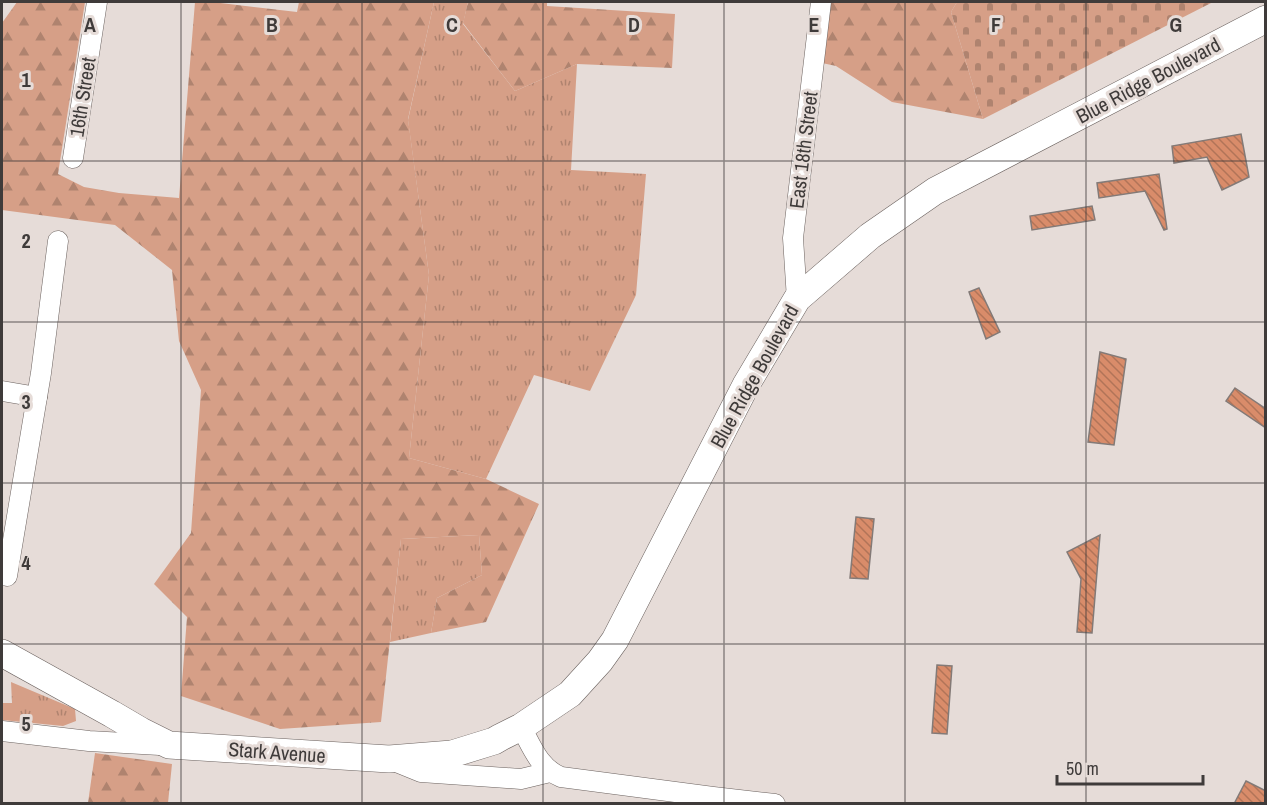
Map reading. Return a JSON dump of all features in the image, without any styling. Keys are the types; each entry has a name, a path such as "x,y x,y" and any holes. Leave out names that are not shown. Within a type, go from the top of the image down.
{"main road":[{"name":"Blue Ridge Boulevard","path":"389,759 452,754 494,741 570,694 600,661 615,640 746,385 797,299 870,236 935,191 1266,19"},
{"path":"2,653 169,745"},
{"name":"Stark Avenue","path":"169,745 389,759"}],"street":[{"name":"16th Street","path":"73,158 97,2"},
{"name":"East 18th Street","path":"797,299 793,238 821,2"},
{"path":"7,576 37,397 58,241"},
{"path":"2,391 37,397"},
{"path":"520,727 540,761 550,772"},
{"name":"Stark Avenue","path":"2,731 89,741 169,745"},
{"name":"Stark Avenue","path":"389,759 421,772 521,779 550,772 561,777 712,800 775,804"}],"green space":[{"path":"17,2 85,2 58,174 84,187 119,193 179,198 195,2 297,12 299,2 434,2 408,119 429,275 409,458 486,479 539,504 486,622 431,633 437,598 482,575 479,535 401,539 381,722 280,729 181,696 187,617 154,584 191,533 201,390 179,341 172,270 115,225 2,210 2,23"},
{"path":"434,2 468,2 463,24 515,91 577,64 571,170 646,174 636,295 590,391 534,375 486,479 409,458 429,275 408,120"},
{"path":"468,2 547,2 547,6 675,14 672,68 577,64 515,91 463,23"},
{"path":"831,2 957,2 951,12 983,119 892,102 836,66 822,63"},
{"path":"957,2 1213,2 983,119 951,12"},
{"path":"479,535 482,575 437,598 431,633 390,642 401,539"},
{"path":"11,682 75,709 76,721 63,726 2,720 2,703 12,703"},
{"path":"95,753 172,764 168,803 88,803"}],"building":[{"path":"1241,134 1249,177 1222,190 1207,157 1174,163 1172,146"},
{"path":"1159,174 1167,229 1164,230 1145,191 1099,198 1097,183"},
{"path":"1092,206 1095,220 1032,230 1030,216"},
{"path":"979,288 1000,332 986,339 969,292"},
{"path":"1100,352 1126,359 1114,445 1088,442"},
{"path":"1235,388 1266,409 1266,428 1226,401"},
{"path":"856,517 874,519 868,579 850,578"},
{"path":"1100,535 1092,633 1077,632 1081,579 1067,552"},
{"path":"937,665 952,666 947,734 932,733"},
{"path":"1246,781 1266,791 1266,804 1234,804"}]}
